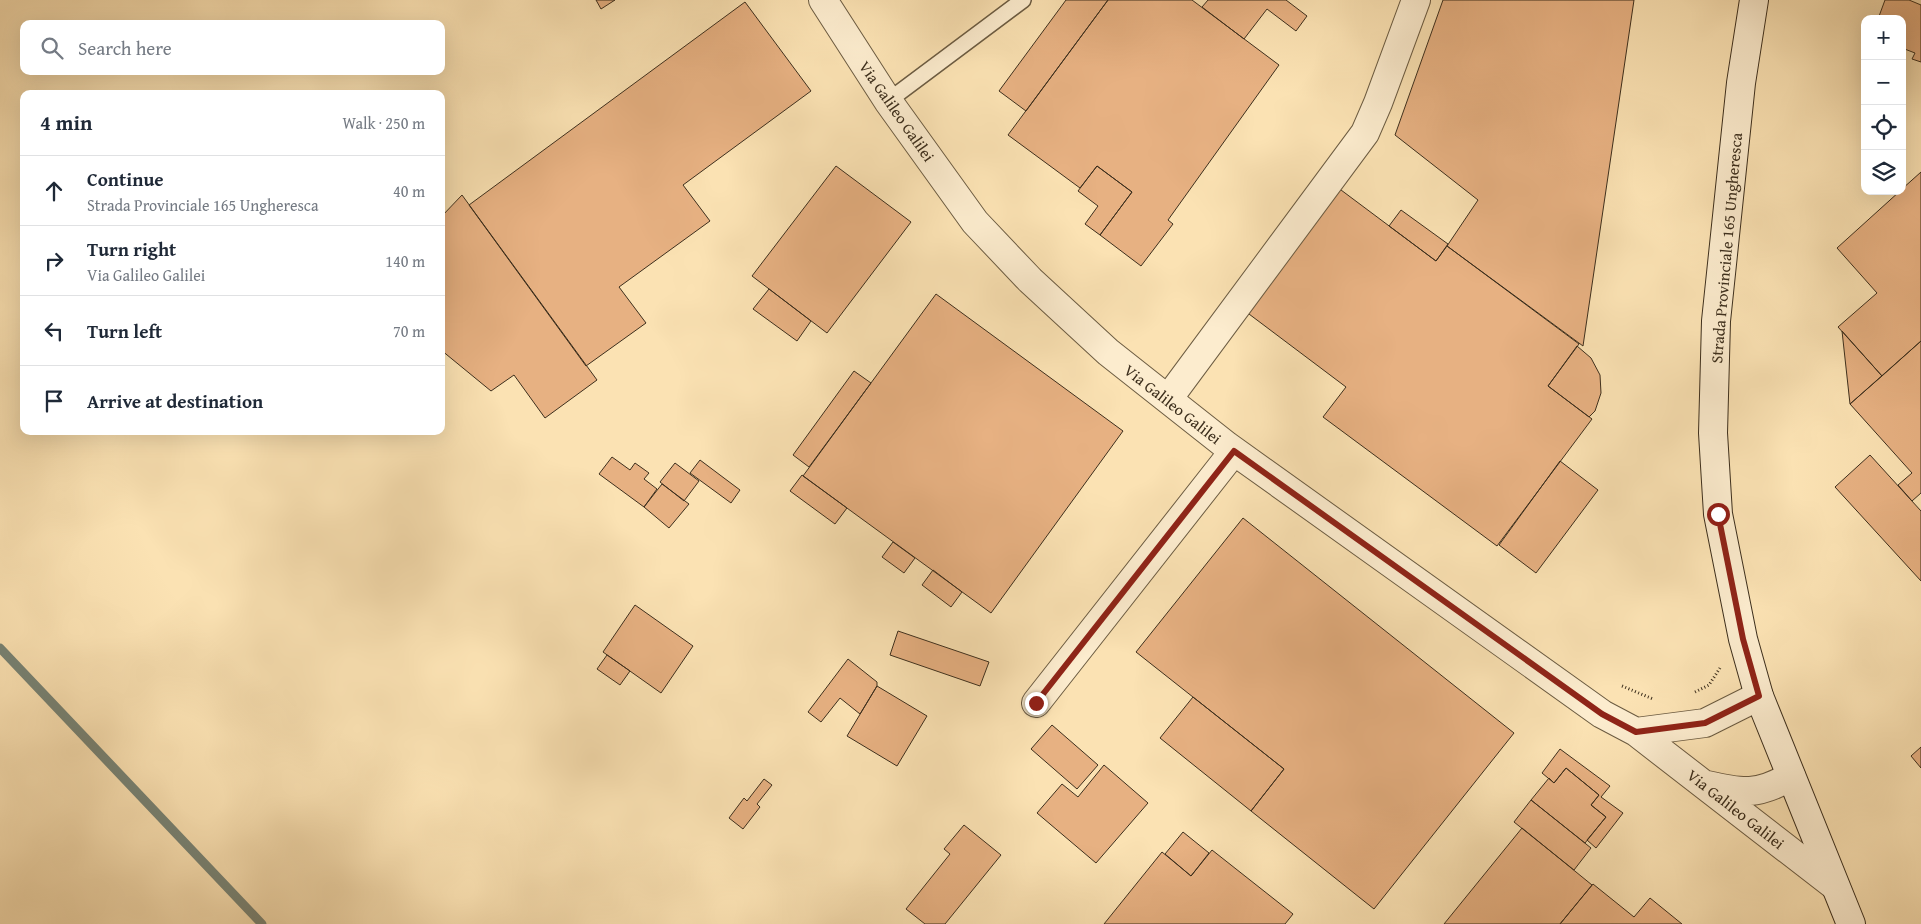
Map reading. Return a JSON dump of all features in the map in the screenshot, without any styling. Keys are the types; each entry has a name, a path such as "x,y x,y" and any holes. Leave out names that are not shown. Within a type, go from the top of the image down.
{"street":[{"name":"Via Galileo Galilei","path":"823,0 888,101 975,222 1030,280 1108,352 1234,451 1602,714 1636,732 1835,886"},
{"path":"1168,399 1365,133 1416,0"},
{"name":"Strada Provinciale 165 Ungheresca","path":"1754,0 1741,83 1716,321 1713,433 1718,514 1743,639 1759,696 1851,924"},
{"path":"1036,703 1234,451"},
{"path":"1636,732 1705,723 1759,696"},
{"path":"1703,784 1739,792 1760,790 1778,784 1791,776"}],"lane":[{"path":"888,101 1023,0"}],"building":[{"path":"596,0 615,0 601,9"},
{"path":"1066,0 1108,0 1026,111 999,91"},
{"path":"1108,0 1192,0 1279,65 1168,220 1173,224 1141,266 1100,235 1132,192 1097,166 1080,188 1008,135"},
{"path":"1208,0 1286,0 1307,16 1296,31 1267,9 1244,39 1202,7"},
{"path":"1443,0 1634,0 1583,346 1447,246 1478,200 1395,135"},
{"path":"1885,0 1909,0 1921,5 1921,62 1912,59 1915,53 1906,50 1906,15 1879,15"},
{"path":"745,2 811,91 683,185 710,221 619,287 646,323 586,366 469,205"},
{"path":"836,166 911,222 827,333 752,276"},
{"path":"1097,166 1132,192 1100,235 1085,224 1098,206 1078,191"},
{"path":"1921,172 1921,341 1882,376 1838,327 1877,293 1837,248 1896,195 1906,195 1906,185"},
{"path":"1333,184 1436,261 1447,246 1579,344 1548,386 1592,419 1497,546 1323,417 1346,387 1241,308"},
{"path":"462,195 597,380 545,418 514,375 491,391 445,353 445,213"},
{"path":"1401,210 1448,244 1436,261 1389,226"},
{"path":"769,289 811,321 797,341 753,309"},
{"path":"936,294 1123,431 991,613 803,476"},
{"path":"1842,331 1882,376 1850,404"},
{"path":"1921,341 1921,493 1912,501 1898,485 1912,473 1850,404"},
{"path":"1577,346 1591,358 1600,375 1601,393 1595,411 1589,417 1548,386"},
{"path":"854,371 871,383 809,467 793,455"},
{"path":"1870,455 1921,511 1921,581 1835,487"},
{"path":"612,457 630,470 635,463 649,473 644,479 657,489 644,507 599,474"},
{"path":"700,460 740,490 731,503 690,473"},
{"path":"1560,461 1598,490 1536,573 1499,545"},
{"path":"675,463 699,481 684,501 660,482"},
{"path":"802,475 847,508 835,524 790,491"},
{"path":"662,484 689,504 669,528 644,507"},
{"path":"1243,518 1514,733 1374,909 1251,811 1284,769 1136,652"},
{"path":"893,542 915,558 904,573 882,557"},
{"path":"933,570 962,592 951,607 922,585"},
{"path":"635,605 693,646 661,693 603,652"},
{"path":"898,631 989,662 980,686 890,655"},
{"path":"607,655 630,671 620,685 597,669"},
{"path":"848,659 877,682 877,686 860,714 840,698 821,722 808,712"},
{"path":"877,686 927,716 897,766 847,736"},
{"path":"1193,697 1284,769 1251,811 1160,738"},
{"path":"1052,725 1098,765 1077,789 1031,749"},
{"path":"1921,747 1921,768 1911,756"},
{"path":"1560,749 1610,786 1601,797 1623,813 1596,848 1587,840 1606,817 1591,805 1599,795 1566,768 1554,783 1542,773"},
{"path":"1104,765 1148,803 1096,863 1037,813 1062,784 1078,797"},
{"path":"1566,768 1599,795 1591,805 1606,817 1585,843 1531,800 1549,778 1554,783"},
{"path":"764,779 772,785 757,804 760,807 743,829 729,818 744,798 747,801"},
{"path":"1531,800 1591,848 1574,870 1514,822"},
{"path":"964,825 1001,855 945,924 925,924 906,909 950,854 944,849"},
{"path":"1522,828 1592,885 1560,924 1444,924"},
{"path":"1183,832 1209,853 1191,876 1165,854"},
{"path":"1212,850 1293,914 1285,924 1104,924 1162,852 1191,876"},
{"path":"1593,884 1634,917 1650,898 1682,924 1560,924"}],"waterway":[{"path":"0,648 262,924"}],"route":[{"path":"1036,703 1234,451 1602,714 1636,732 1705,723 1759,696 1743,639 1718,514"}]}
